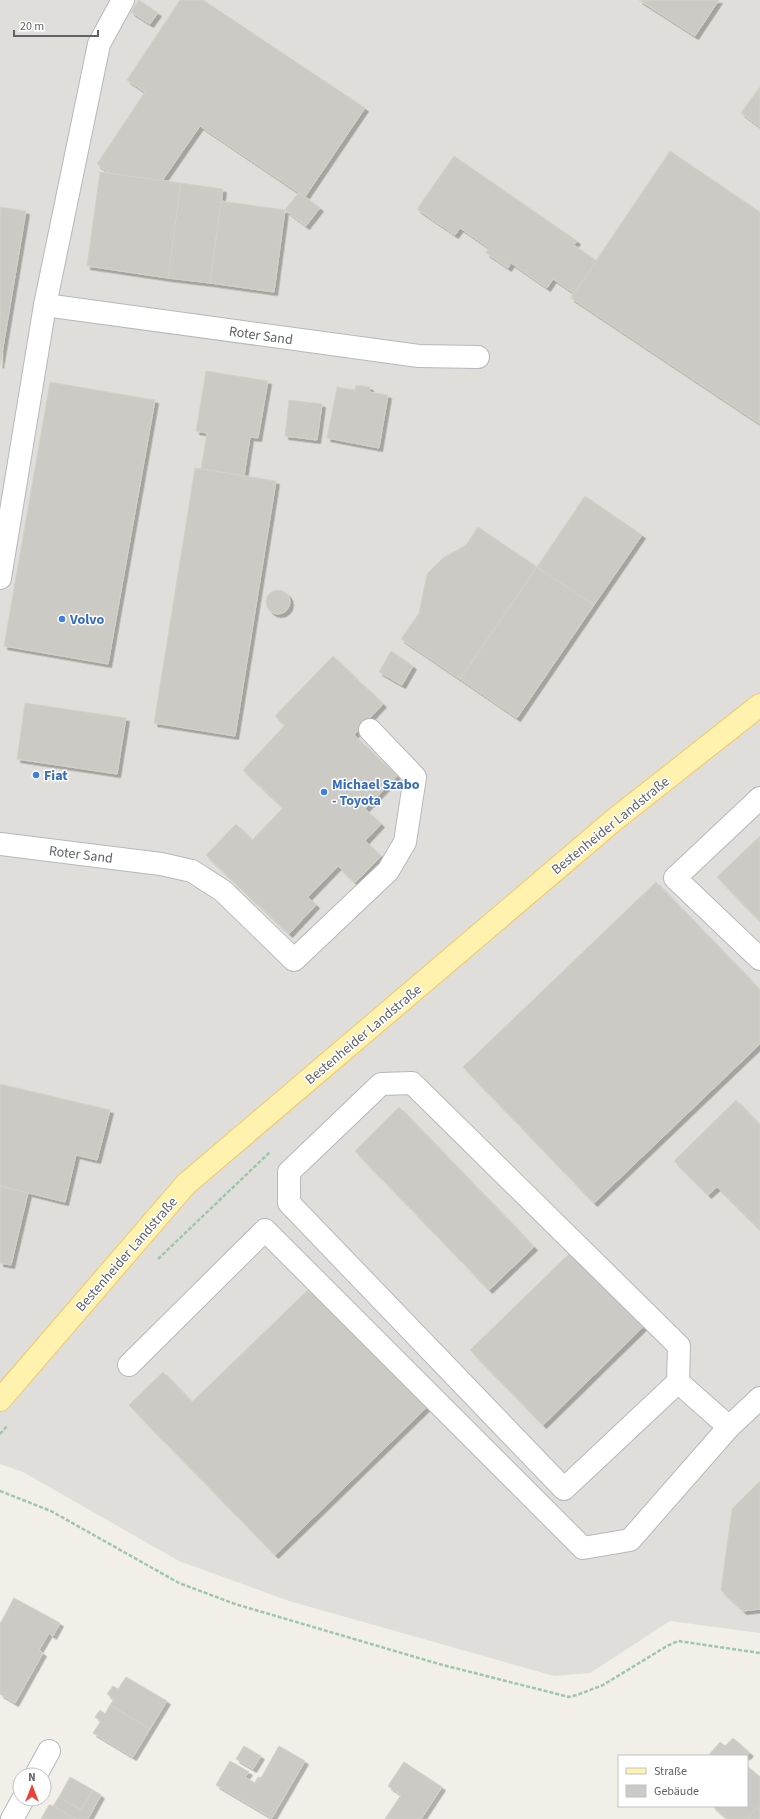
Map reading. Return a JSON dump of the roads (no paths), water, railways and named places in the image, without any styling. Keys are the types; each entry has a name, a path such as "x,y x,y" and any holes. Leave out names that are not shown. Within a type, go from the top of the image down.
{"main road":[{"name":"Bestenheider Landstraße","path":"0,1400 186,1184 608,825 760,705"}],"street":[{"path":"0,578 45,305 99,44 123,0"},
{"name":"Roter Sand","path":"45,305 419,356 478,357"},
{"name":"Roter Sand","path":"0,844 161,864 192,871 223,891 294,960 388,872 406,842 416,777 370,730"},
{"path":"760,798 675,878 760,960"},
{"path":"412,1083 680,1346 678,1382 564,1489 289,1203 289,1172 381,1084 412,1083"},
{"path":"129,1364 265,1230 583,1548 630,1540 729,1427 760,1398"},
{"path":"678,1382 729,1427"},
{"path":"40,1767 49,1751"},
{"path":"12,1819 19,1807"}],"place":[{"name":"Volvo","path":"62,619"},
{"name":"Fiat","path":"36,775"},
{"name":"Michael Szabo - Toyota","path":"324,792"}]}
